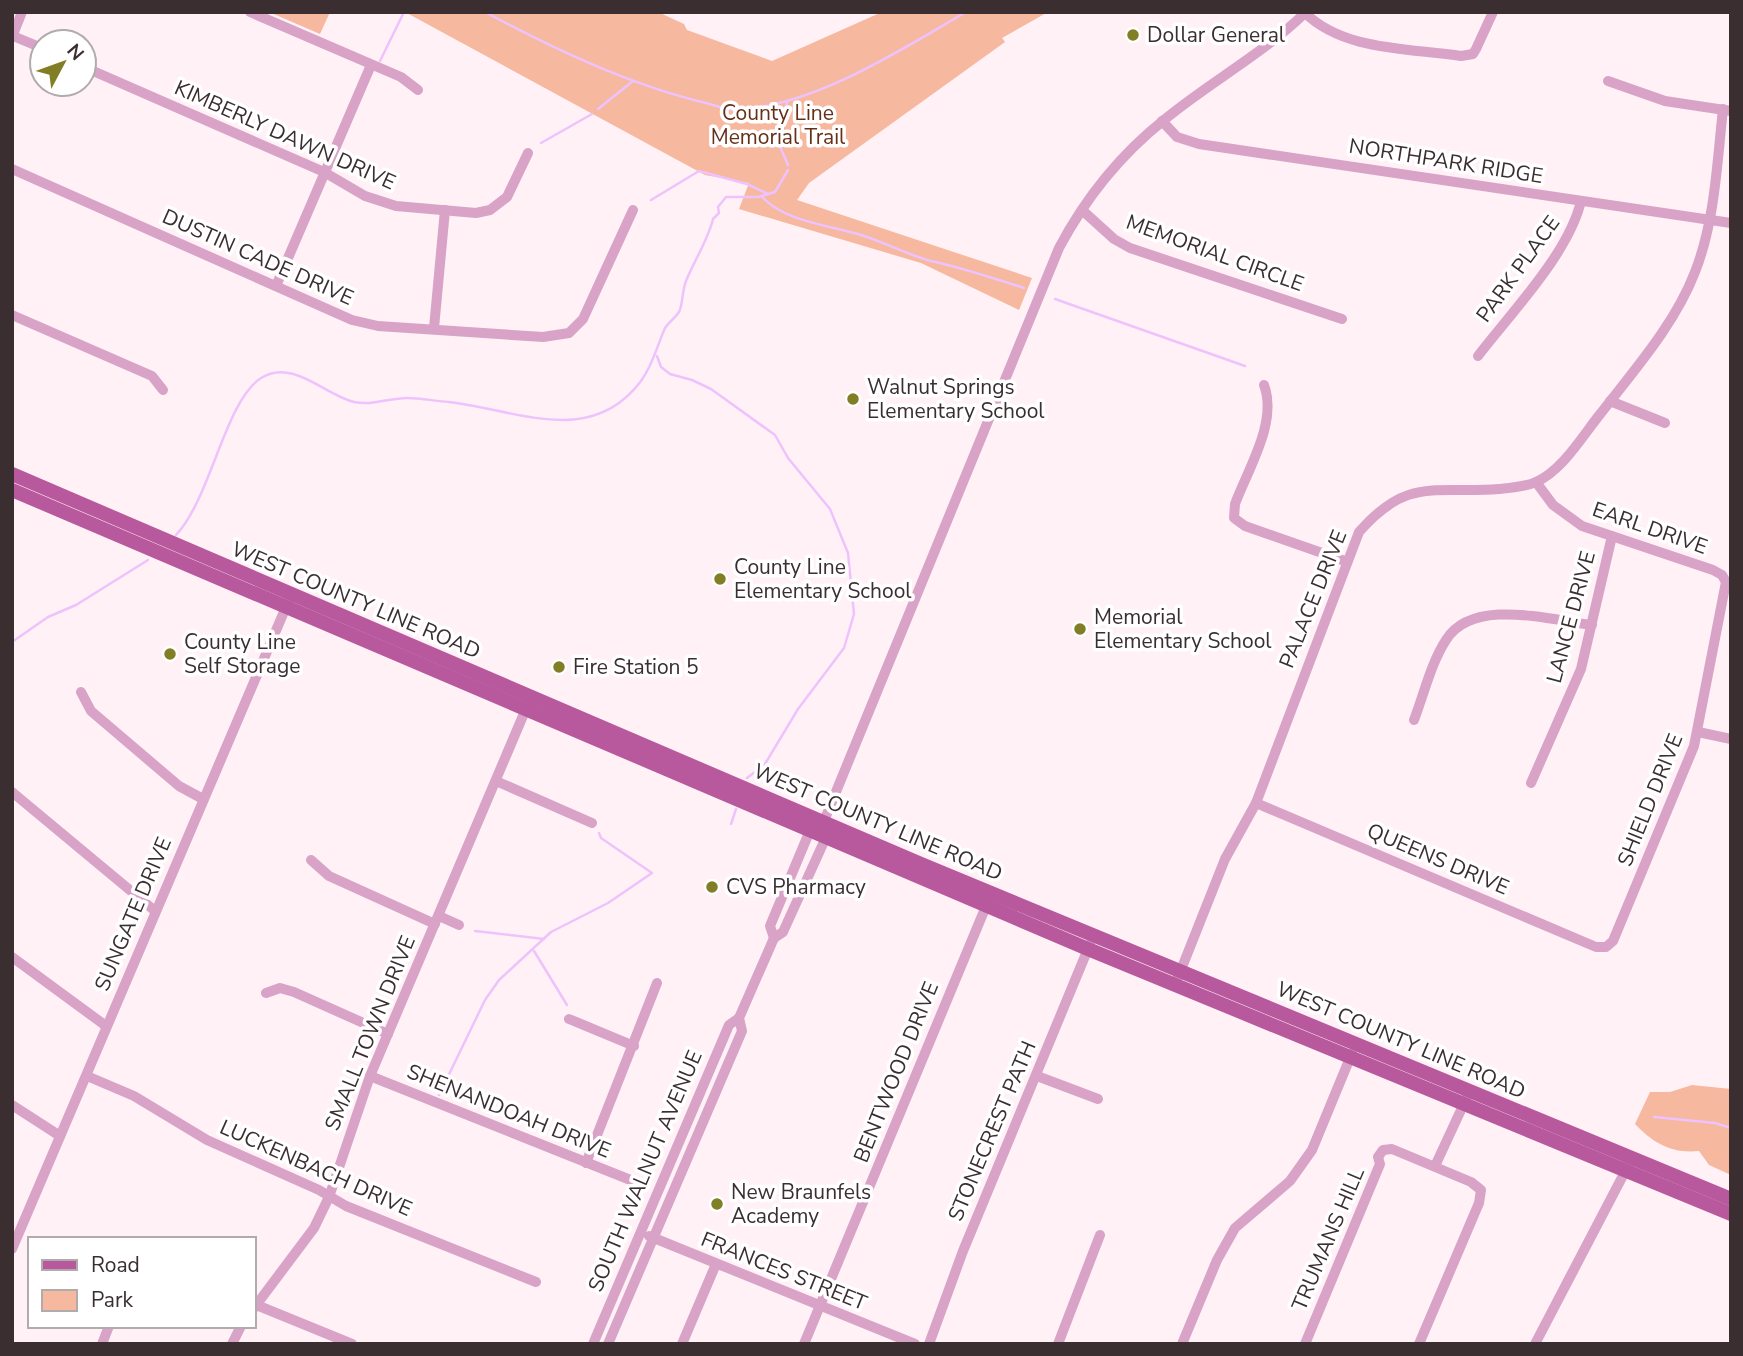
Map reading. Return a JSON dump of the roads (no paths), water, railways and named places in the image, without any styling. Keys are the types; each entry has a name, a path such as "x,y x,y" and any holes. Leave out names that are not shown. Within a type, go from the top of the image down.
{"main road":[{"name":"WEST COUNTY LINE ROAD","path":"12,474 288,601 820,828 1629,1164 1731,1199"},
{"name":"WEST COUNTY LINE ROAD","path":"12,490 190,558"},
{"name":"WEST COUNTY LINE ROAD","path":"1629,1164 1731,1214"}],"street":[{"path":"13,37 22,12"},
{"path":"250,12 401,77 418,90"},
{"path":"1305,13 1323,30 1345,38 1461,56 1473,54 1493,12"},
{"name":"SOUTH WALNUT AVENUE","path":"593,1344 729,1025 739,1018 774,938 783,932 820,828 1054,258 1082,210 1110,172 1162,121 1266,47 1305,13"},
{"path":"276,286 371,65"},
{"name":"KIMBERLY DAWN DRIVE","path":"98,73 324,172 376,201 408,208 476,213 496,206 510,192 528,153"},
{"path":"1536,482 1572,450 1676,313 1696,270 1710,219 1727,110 1665,101 1608,81"},
{"name":"NORTHPARK RIDGE","path":"1162,121 1177,137 1199,144 1731,223"},
{"name":"DUSTIN CADE DRIVE","path":"12,169 363,323 543,337 569,333 583,319 633,210"},
{"name":"PARK PLACE","path":"1478,356 1576,225 1581,201"},
{"path":"434,328 444,210"},
{"name":"MEMORIAL CIRCLE","path":"1082,210 1114,239 1130,248 1342,319"},
{"path":"12,315 152,376 163,390"},
{"path":"1264,385 1268,400 1268,418 1235,504 1234,518 1245,526 1345,561"},
{"path":"1610,401 1665,423"},
{"name":"EARL DRIVE","path":"1536,482 1565,516 1612,536 1713,570 1724,578"},
{"name":"PALACE DRIVE","path":"1178,978 1225,859 1256,803 1345,561 1359,531 1373,516 1408,493 1435,488 1510,488 1536,482"},
{"name":"LANCE DRIVE","path":"1531,783 1577,681 1612,536"},
{"name":"SHIELD DRIVE","path":"1606,947 1613,942 1688,766 1698,732 1725,590 1724,578"},
{"name":"SUNGATE DRIVE","path":"12,1247 288,601"},
{"path":"1414,720 1441,647 1464,621 1497,614 1592,625"},
{"path":"81,692 91,711 179,786 203,799"},
{"name":"SMALL TOWN DRIVE","path":"256,1305 314,1228 330,1196 370,1076 528,704"},
{"path":"1698,732 1731,739"},
{"path":"496,781 592,823"},
{"path":"12,792 155,911"},
{"name":"QUEENS DRIVE","path":"1256,803 1596,947 1606,947"},
{"name":"SOUTH WALNUT AVENUE","path":"774,938 770,926 820,828"},
{"path":"312,860 329,876 437,920"},
{"name":"BENTWOOD DRIVE","path":"804,1344 989,899"},
{"name":"SMALL TOWN DRIVE","path":"437,920 459,925"},
{"name":"STONECREST PATH","path":"929,1344 963,1251 1091,942"},
{"path":"12,957 106,1026"},
{"path":"586,1163 657,983"},
{"path":"266,993 280,988 388,1034"},
{"name":"SOUTH WALNUT AVENUE","path":"608,1344 742,1031 739,1018"},
{"path":"569,1019 634,1046"},
{"path":"1182,1344 1228,1238 1250,1213 1290,1181 1312,1150 1353,1050"},
{"name":"LUCKENBACH DRIVE","path":"87,1076 163,1110 207,1140 330,1196 346,1206 536,1283"},
{"name":"SHENANDOAH DRIVE","path":"370,1076 633,1181"},
{"path":"1037,1076 1098,1100"},
{"path":"1419,1344 1479,1203 1481,1190 1471,1182 1434,1166 1466,1097"},
{"path":"12,1105 60,1136"},
{"name":"TRUMANS HILL","path":"1305,1344 1383,1150 1398,1150 1434,1166"},
{"path":"1535,1344 1629,1164"},
{"name":"FRANCES STREET","path":"640,1232 915,1344"},
{"path":"1058,1344 1100,1235"},
{"path":"682,1344 716,1264"},
{"path":"256,1306 352,1344"},
{"path":"232,1344 240,1328"}],"waterway":[{"path":"380,61 404,12"},
{"path":"485,12 565,52 621,76 722,108 737,110 767,106 827,87 885,59 966,12"},
{"path":"598,109 633,81"},
{"path":"787,102 779,144 788,165"},
{"path":"541,143 592,114"},
{"path":"176,535 199,498 237,407 248,390 261,378 273,373 296,375 354,402 417,398 552,420 599,414 621,401 645,375 665,328 679,312 686,281 713,219 719,213 718,207 726,197 758,197 775,192 788,170"},
{"path":"651,200 699,171 747,184 768,194"},
{"path":"762,197 783,212 808,222 861,235 922,258 1024,288"},
{"path":"1055,299 1245,366"},
{"path":"657,356 661,367 670,374 711,389 775,435 788,458 830,509 848,553 854,614 844,648 798,709 765,764 747,778"},
{"path":"12,642 48,617 76,605 148,560"},
{"path":"731,824 736,809"},
{"path":"439,1095 485,1000 499,980 551,932 608,903 652,873 601,838 599,833"},
{"path":"475,931 544,939"},
{"path":"534,951 567,1005"},
{"path":"1654,1117 1715,1123 1731,1128"}],"place":[{"name":"Dollar General","path":"1133,35"},
{"name":"Walnut Springs Elementary School","path":"853,399"},
{"name":"County Line Elementary School","path":"720,579"},
{"name":"Memorial Elementary School","path":"1080,629"},
{"name":"County Line Self Storage","path":"170,654"},
{"name":"Fire Station 5","path":"559,667"},
{"name":"CVS Pharmacy","path":"712,887"},
{"name":"New Braunfels Academy","path":"717,1204"}],"park label":[{"name":"County Line Memorial Trail","path":"778,125"}]}
